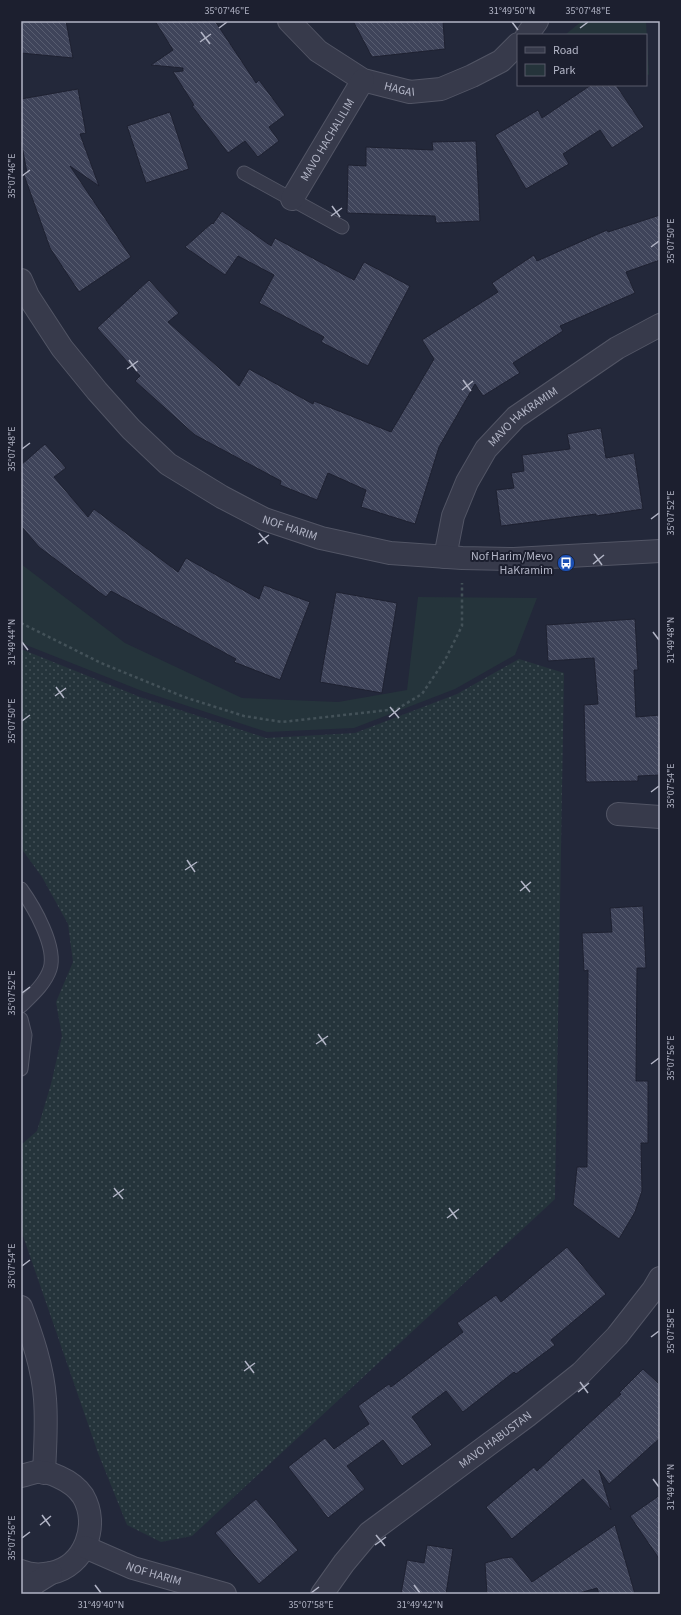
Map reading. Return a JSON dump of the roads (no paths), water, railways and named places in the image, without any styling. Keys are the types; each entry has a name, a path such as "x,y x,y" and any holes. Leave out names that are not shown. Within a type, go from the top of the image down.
{"street":[{"name":"HAGAI","path":"289,21 318,51 363,80 410,92 441,89 472,76 501,61 517,45"},
{"path":"528,34 537,21"},
{"name":"MAVO HACHALILIM","path":"292,199 363,80"},
{"name":"NOF HARIM","path":"21,280 28,296 62,348 131,429 168,464 222,497 264,519 320,538 390,554 453,558 514,559 660,551"},
{"name":"MAVO HAKRAMIM","path":"453,558 453,516 467,482 486,449 516,417 617,348 660,325"},
{"path":"618,814 660,817"},
{"name":"MAVO HABUSTAN","path":"322,1594 344,1563 369,1533 581,1374 617,1336 653,1290 660,1278"},
{"path":"21,1307 30,1332 41,1372 45,1399 44,1473"},
{"path":"21,1476 36,1472 54,1474 70,1482 82,1496 89,1512 90,1530 85,1547 75,1561 58,1571 51,1573 40,1575 21,1571"},
{"name":"NOF HARIM","path":"85,1547 133,1568 225,1594"},
{"path":"26,1594 35,1583 51,1573"}],"lane":[{"path":"244,173 342,227"},
{"path":"21,889 43,926 51,954 50,969 44,981 21,1006"},
{"path":"21,1019 25,1035 21,1069"}],"place":[{"name":"Nof Harim/Mevo HaKramim","path":"566,563"}]}
